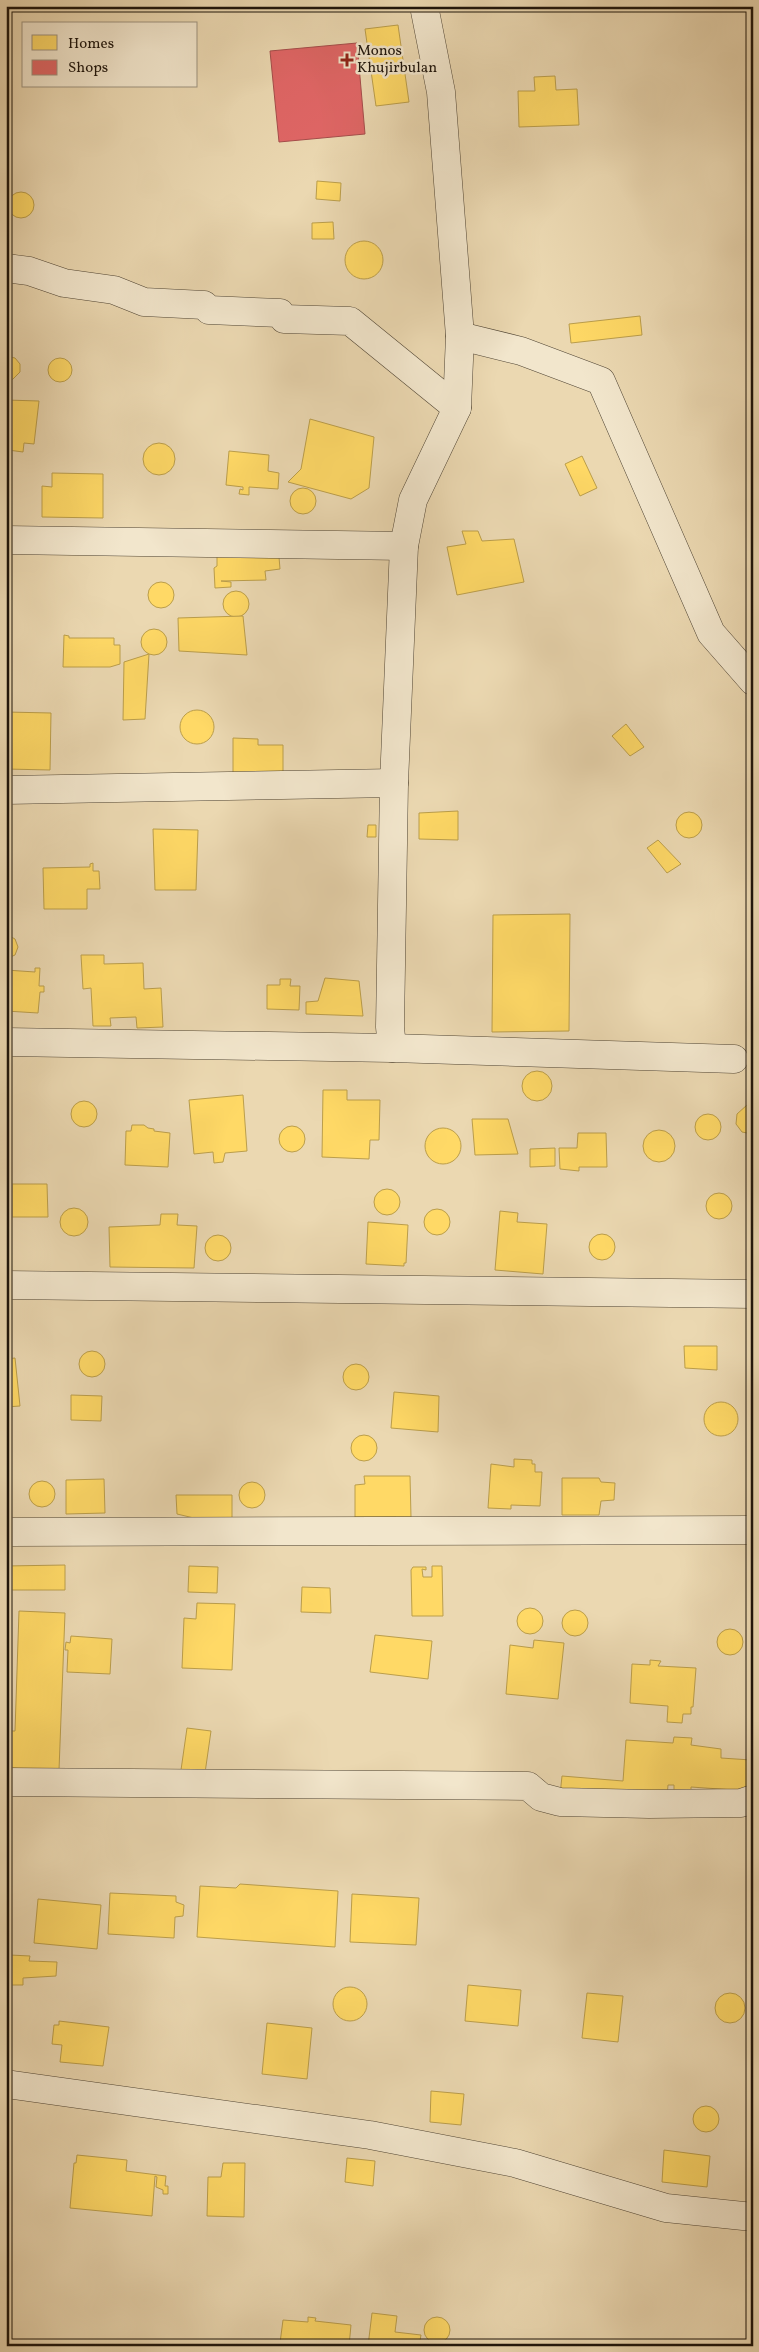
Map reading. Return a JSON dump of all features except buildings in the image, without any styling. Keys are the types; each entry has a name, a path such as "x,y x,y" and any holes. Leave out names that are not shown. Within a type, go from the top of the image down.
{"street":[{"path":"392,1048 390,1027 394,783 404,546 413,500 457,408 460,336 441,92 424,6"},
{"path":"6,268 29,271 64,283 114,290 144,302 204,305 209,310 280,313 284,318 350,321 457,408"},
{"path":"460,336 521,351 601,381 711,633 753,681"},
{"path":"6,540 404,546"},
{"path":"6,790 394,783"},
{"path":"6,1042 392,1048 734,1059"},
{"path":"6,1285 753,1294"},
{"path":"6,1532 753,1530"},
{"path":"6,1782 528,1786 541,1797 560,1802 741,1803 753,1799"},
{"path":"6,2084 370,2135 515,2163 666,2208 753,2217"}],"place":[{"name":"Monos Khujirbulan","path":"347,60"}]}
